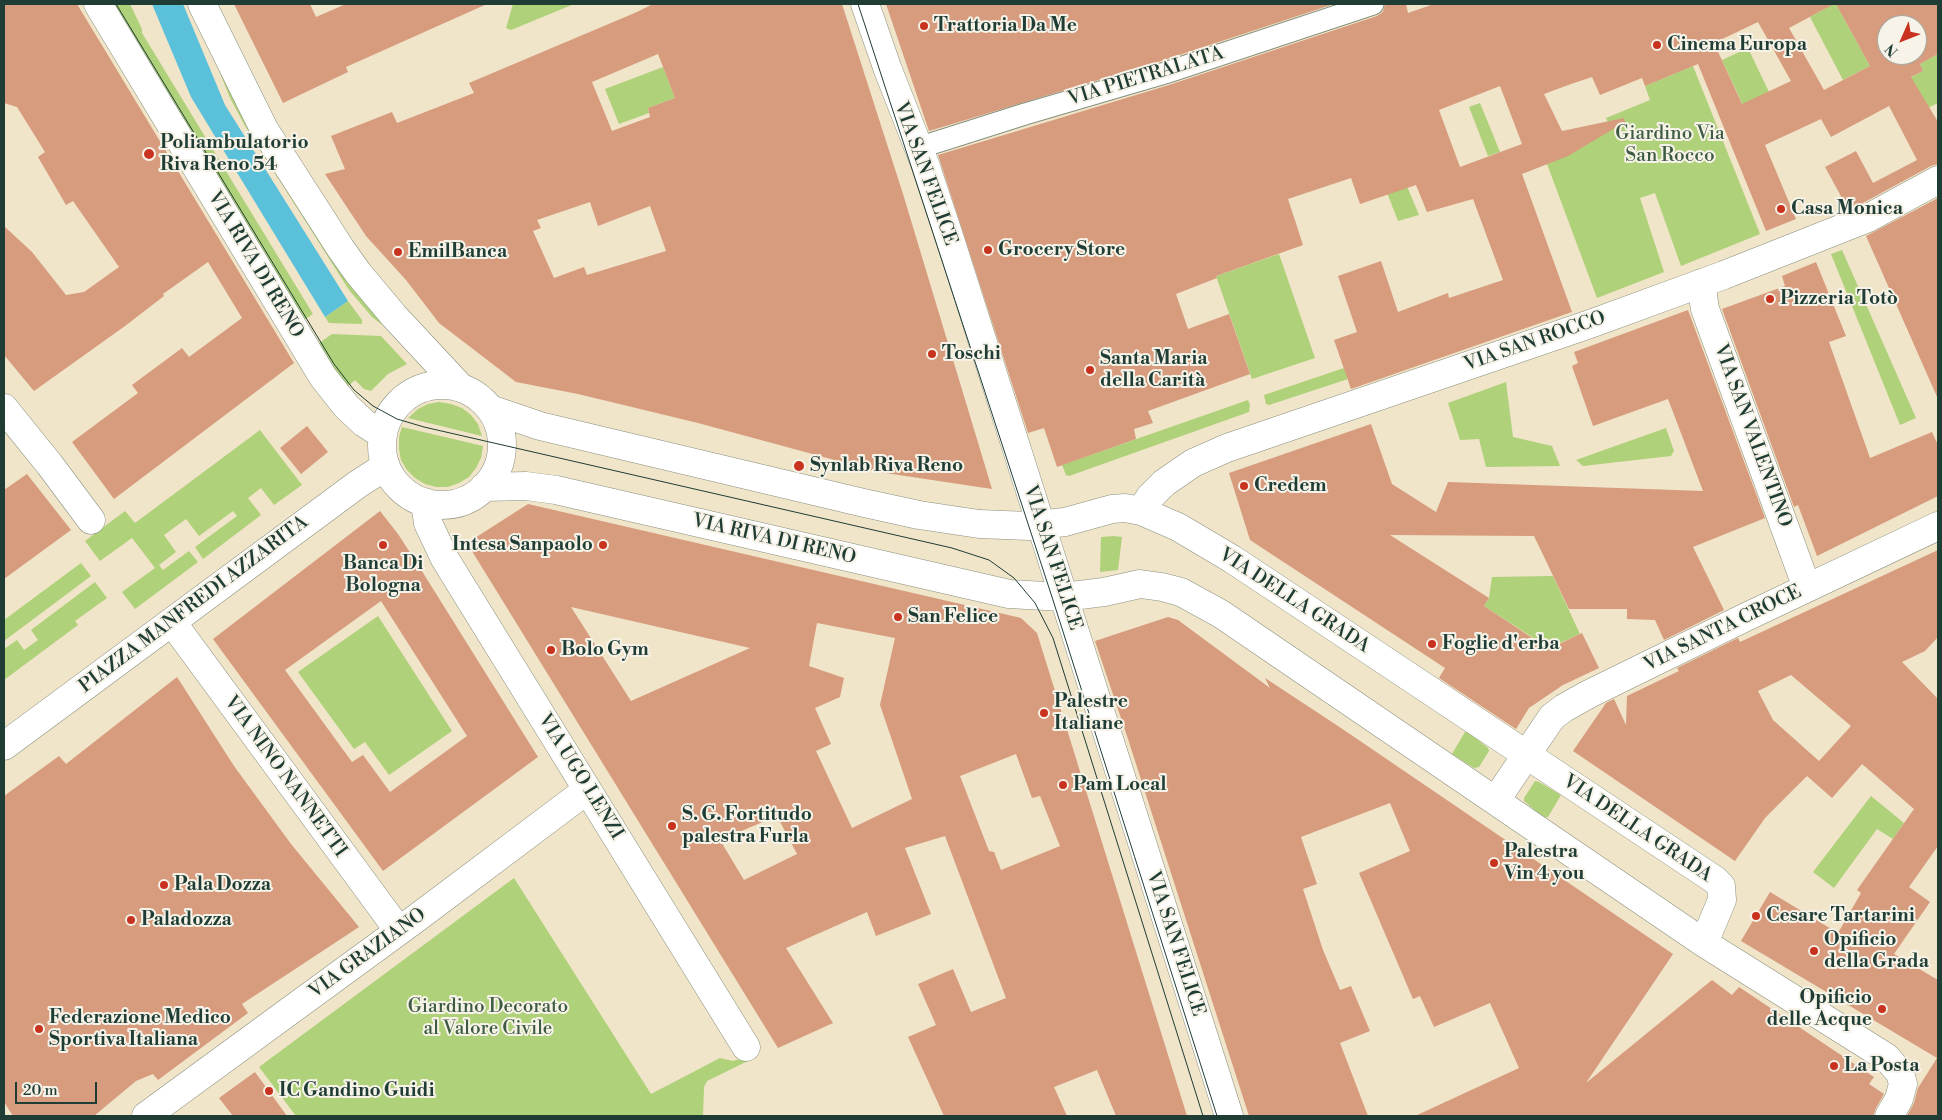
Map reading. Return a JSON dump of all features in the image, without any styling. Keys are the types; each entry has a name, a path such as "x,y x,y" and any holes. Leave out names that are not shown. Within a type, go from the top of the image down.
{"street":[{"name":"VIA RIVA DI RENO","path":"98,4 323,377 346,406 383,436"},
{"path":"202,4 264,129 336,242 374,292 460,388"},
{"name":"VIA SAN FELICE","path":"865,4 946,228 1229,1116"},
{"name":"VIA PIETRALATA","path":"918,148 1165,72 1372,4"},
{"name":"VIA SAN ROCCO","path":"1141,511 1150,497 1164,483 1193,463 1227,448 1590,324 1700,283 1859,221 1938,180"},
{"name":"VIA SAN VALENTINO","path":"1700,283 1705,309 1807,588"},
{"path":"490,408 500,432 501,453 497,468 484,488 466,500 446,505 425,502 415,498 397,485 386,466 382,451 387,420 394,408 412,392 436,385 460,388 476,396 490,408 540,426 893,510 978,524 1042,525"},
{"path":"4,408 91,520"},
{"name":"PIAZZA MANFREDI AZZARITA","path":"4,746 358,484 386,466"},
{"name":"VIA RIVA DI RENO","path":"484,488 526,486 556,490 997,592 1064,597"},
{"name":"VIA UGO LENZI","path":"425,502 428,523 445,559 746,1047"},
{"name":"VIA DELLA GRADA","path":"1042,525 1065,522 1112,509 1125,508 1141,511 1178,527 1208,544 1715,880 1721,886 1722,900 1704,943"},
{"name":"VIA SANTA CROCE","path":"1527,755 1552,718 1564,708 1589,694 1938,526"},
{"path":"1064,597 1150,584 1181,592 1229,619 1704,943 1886,1057 1900,1073 1903,1084 1889,1116"},
{"name":"VIA NINO NANNETTI","path":"172,622 399,931"},
{"path":"1496,800 1527,755"},
{"name":"VIA GRAZIANO","path":"146,1116 399,931 587,790"}],"green space":[{"path":"108,4 130,4 142,29 142,33 313,314 301,322"},
{"path":"513,4 574,4 511,30 506,28"},
{"path":"1829,4 1836,4 1870,66 1843,80 1810,17 1830,6"},
{"path":"1748,48 1769,92 1748,116 1722,60"},
{"path":"1938,54 1938,103 1926,109 1910,78 1923,71 1920,65 1927,65 1927,60"},
{"path":"214,55 385,327 372,317 349,290 245,126 230,98"},
{"name":"Giardino Via San Rocco","path":"1693,66 1760,234 1681,266 1655,193 1640,198 1664,272 1597,298 1547,164 1611,130 1606,118 1650,100 1645,86"},
{"path":"663,67 675,98 648,108 649,113 619,124 605,89"},
{"path":"1480,103 1500,152 1488,156 1469,107"},
{"path":"1393,153 1419,215 1398,221 1374,159"},
{"path":"1842,250 1916,418 1900,425 1831,254"},
{"path":"1279,254 1315,358 1252,379 1216,276"},
{"path":"348,301 362,320 362,324 329,323 325,317"},
{"path":"332,334 381,336 407,364 388,374 371,391 364,389 355,380 345,389 315,346"},
{"path":"1344,368 1348,379 1269,405 1266,404 1264,395"},
{"path":"1506,382 1513,437 1552,446 1560,466 1486,467 1479,439 1460,440 1448,403"},
{"path":"1248,400 1250,405 1249,412 1069,476 1066,475 1062,465"},
{"path":"439,402 462,408 471,415 478,424 482,436 408,418 418,409 428,404"},
{"path":"402,427 483,446 481,458 469,477 459,483 448,487 436,487 425,484 407,470 401,460 399,437"},
{"path":"1666,428 1674,451 1671,456 1583,466 1576,460"},
{"path":"260,430 302,485 274,505 261,488 248,498 261,515 203,559 195,547 237,516 233,511 199,536 186,519 164,535 176,552 159,565 163,570 189,551 198,562 135,609 122,592 155,568 132,538 100,561 85,541 125,511 135,523"},
{"path":"1101,537 1122,537 1118,570 1100,572"},
{"path":"81,563 91,576 4,641 4,620"},
{"path":"1553,576 1580,634 1549,648 1484,606 1489,598 1492,577"},
{"path":"95,582 107,598 75,621 78,625 4,680 4,649 17,640 24,650 38,640 31,630"},
{"path":"378,616 452,731 389,775 365,742 354,749 298,672"},
{"path":"1465,732 1468,732 1488,748 1489,751 1479,767 1474,768 1452,754"},
{"path":"1535,781 1561,795 1548,817 1544,818 1524,801"},
{"path":"1871,796 1904,823 1893,839 1877,829 1834,888 1813,872"},
{"name":"Giardino Decorato al Valore Civile","path":"514,878 651,1094 720,1058 733,1061 749,1056 752,1059 707,1081 704,1087 703,1116 296,1116 259,1067"}],"water":[{"path":"152,4 183,4 225,105 348,301 325,317 191,97"}],"building":[{"path":"4,4 77,4 294,363 114,499 72,442 138,393 132,385 182,348 189,357 242,318 208,262 163,294 164,296 125,326 34,391 4,355 4,226 32,252 66,295 84,292 119,267 73,201 66,205 38,157 45,152 17,107 4,103"},
{"path":"234,4 310,4 316,17 346,4 487,4 346,67 348,72 283,103"},
{"path":"653,4 842,4 903,194 992,489 879,472 698,423 578,394 516,382 439,323 406,280 366,236 325,174 345,169 331,136 392,112 397,123 474,93 469,83","holes":["658,54 675,98 648,108 650,117 612,131 592,82","590,202 598,226 650,206 666,251 587,275 584,267 554,278 533,231 541,228 537,220"]},
{"path":"886,4 1334,4 1161,61 929,131"},
{"path":"1385,4 1406,4 1408,13 1434,4 1834,4 1789,28 1824,90 1870,66 1836,4 1938,4 1938,54 1927,60 1927,15 1877,15 1877,65 1920,65 1923,71 1911,77 1938,122 1938,164 1848,209 1825,167 1856,151 1873,183 1917,160 1889,106 1831,137 1821,119 1765,145 1796,219 1766,231 1698,64 1645,86 1642,78 1600,95 1592,77 1571,84 1544,94 1562,131 1624,118 1625,122 1568,156 1522,174 1572,312 1351,389 1334,340 1357,332 1338,276 1381,261 1398,312 1448,293 1449,298 1503,280 1473,199 1427,212 1416,185 1360,204 1351,178 1288,199 1303,245 1216,276 1217,278 1176,294 1188,329 1229,314 1250,374 1148,411 1153,423 1134,429 1136,439 1057,467 1044,428 1028,433 938,155 1169,85 1377,16 1383,12","holes":["1758,22 1791,81 1742,104 1714,43","1500,86 1522,144 1460,167 1439,110"]},
{"path":"1938,198 1938,399 1866,236"},
{"path":"1816,262 1846,336 1829,342 1870,458 1932,432 1938,445 1938,496 1817,556 1798,505 1794,507 1722,309 1785,286 1782,276"},
{"path":"1688,310 1765,518 1693,547 1724,610 1664,640 1655,620 1627,619 1627,609 1569,609 1534,536 1390,535 1489,598 1484,606 1549,649 1582,633 1599,668 1563,685 1529,708 1516,729 1439,678 1445,668 1250,540 1229,473 1371,424 1392,484 1436,512 1448,482 1703,491 1668,399 1593,426 1572,366 1578,363 1574,352"},
{"path":"307,426 328,452 301,474 280,448"},
{"path":"27,474 71,530 4,579 4,490"},
{"path":"528,504 1021,618 1037,633 1187,1116 1116,1116 1097,1070 1054,1087 1067,1116 944,1116 908,1037 936,1025 918,984 953,969 971,1012 1006,998 945,836 905,848 931,914 876,936 867,912 786,948 833,1023 778,1048 467,543","holes":["571,607 750,648 631,701","817,623 895,638 880,705 912,799 852,828 816,751 831,744 815,708 840,697 844,678 809,666","1016,754 1032,798 1040,796 1060,846 1001,870 994,852 989,851 960,776","777,816 797,854 744,880 720,840"]},
{"path":"380,511 398,534 420,568 538,757 383,871 213,639","holes":["381,601 467,736 390,792 363,755 352,762 285,670"]},
{"path":"1938,550 1938,637 1925,651 1902,662 1938,699 1938,846 1909,887 1930,902 1894,954 1938,980 1938,1116 1907,1116 1914,1103 1918,1088 1937,1058 1741,941 1770,892 1838,933 1861,893 1857,890 1914,809 1862,764 1832,798 1807,776 1765,818 1735,861 1573,751 1606,703 1614,699 1626,725 1627,696 1679,671 1677,668 1738,638 1740,642","holes":["1791,675 1851,726 1819,761 1773,720 1758,691"]},
{"path":"1168,617 1178,620 1270,688 1265,678 1341,728 1673,954 1586,1083 1712,980 1732,995 1739,987 1874,1077 1869,1084 1884,1094 1873,1116 1415,1116 1519,1068 1490,1003 1434,1027 1420,996 1413,999 1359,873 1410,851 1390,803 1301,837 1317,884 1303,889 1323,950 1340,990 1351,986 1370,1031 1340,1043 1368,1116 1249,1116 1095,641"},
{"name":"Pala Dozza","path":"177,677 234,766 291,844 359,927 242,1004 248,1013 158,1080 153,1074 136,1081 94,1116 13,1116 4,1102 4,796 59,756 66,764"},
{"path":"255,1072 287,1116 233,1116 219,1098"}],"tram line":[{"path":"116,4 334,364 354,390 373,406 397,419 424,427 952,548 989,560 1014,578 1035,603 1053,638 1203,1116"},
{"path":"858,4 1052,597 1217,1116"}],"place":[{"name":"Trattoria Da Me","path":"924,26"},
{"name":"Cinema Europa","path":"1657,45"},
{"name":"Poliambulatorio Riva Reno 54","path":"149,154"},
{"name":"Casa Monica","path":"1781,209"},
{"name":"Grocery Store","path":"988,250"},
{"name":"EmilBanca","path":"398,252"},
{"name":"Pizzeria Totò","path":"1770,299"},
{"name":"Toschi","path":"932,354"},
{"name":"Santa Maria della Carità","path":"1090,370"},
{"name":"Synlab Riva Reno","path":"799,466"},
{"name":"Credem","path":"1244,486"},
{"name":"Banca Di Bologna","path":"383,545"},
{"name":"Intesa Sanpaolo","path":"603,545"},
{"name":"San Felice","path":"898,617"},
{"name":"Foglie d'erba","path":"1432,644"},
{"name":"Bolo Gym","path":"551,650"},
{"name":"Palestre Italiane","path":"1044,713"},
{"name":"Pam Local","path":"1063,785"},
{"name":"S. G. Fortitudo palestra Furla","path":"672,826"},
{"name":"Palestra Vin 4 you","path":"1494,863"},
{"name":"Pala Dozza","path":"164,885"},
{"name":"Cesare Tartarini","path":"1756,916"},
{"name":"Paladozza","path":"131,920"},
{"name":"Opificio della Grada","path":"1814,951"},
{"name":"Opificio delle Acque","path":"1882,1009"},
{"name":"Federazione Medico Sportiva Italiana","path":"39,1029"},
{"name":"La Posta","path":"1834,1066"},
{"name":"IC Gandino Guidi","path":"269,1091"}]}
